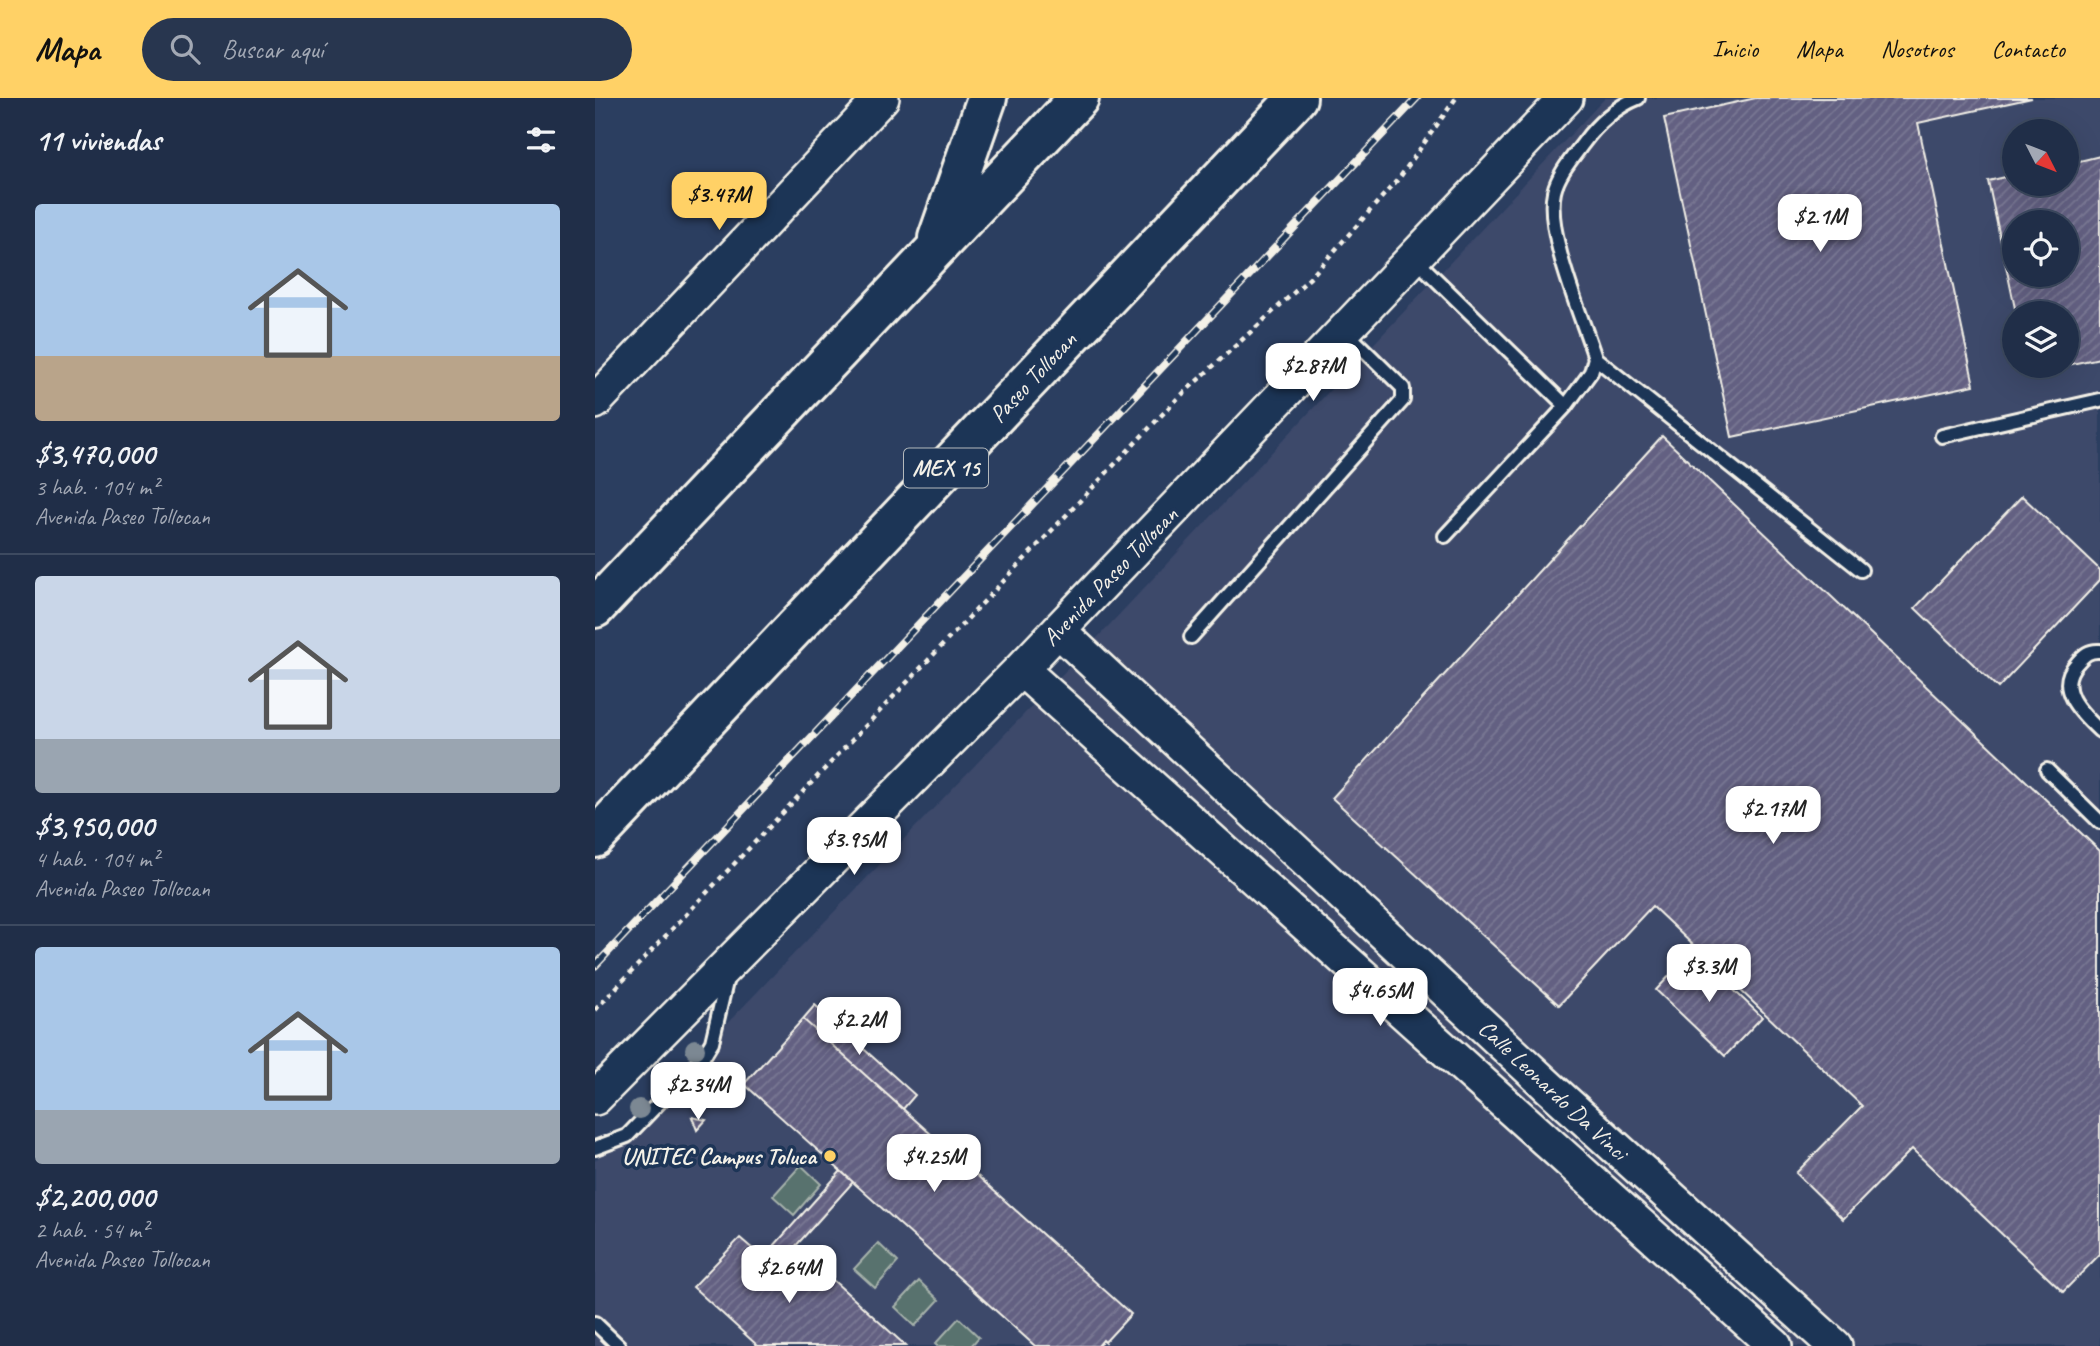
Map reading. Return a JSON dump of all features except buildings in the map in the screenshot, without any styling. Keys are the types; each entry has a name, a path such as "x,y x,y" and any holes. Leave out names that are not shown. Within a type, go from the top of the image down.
{"highway":[{"path":"933,252 987,98"},
{"path":"595,608 1079,98"},
{"name":"Paseo Tollocan","path":"595,838 1297,98"}],"main road":[{"path":"595,402 882,98"},
{"name":"Avenida Paseo Tollocan","path":"595,1098 1021,669 1566,98"},
{"name":"Calle Leonardo Da Vinci","path":"1058,630 1550,1088 1835,1346"},
{"name":"Calle Leonardo Da Vinci","path":"1021,669 1775,1346"},
{"name":"Avenida Paseo Tollocan","path":"595,1080 648,1046"}],"lane":[{"path":"1445,536 1566,406 1591,372 1595,358 1553,224 1554,192 1557,181 1588,137 1611,114 1637,98"},
{"path":"1414,258 1566,406"},
{"path":"1191,637 1401,404 1405,395 1403,388 1345,331"},
{"path":"1595,358 1861,570"},
{"path":"1942,436 2100,400"},
{"path":"2100,651 2085,654 2070,671 2067,684 2072,698 2100,731"},
{"path":"2047,770 2100,822"},
{"path":"595,1148 627,1136 703,1057 712,1042 733,960"},
{"path":"595,1323 619,1346"}],"path":[{"path":"595,1010 1176,400 1311,277 1400,177 1456,98"}],"shaded area":[{"path":"1605,98 2100,98 2100,1346 595,1346 595,1161 1097,638"}],"green space":[{"path":"801,1165 821,1184 794,1215 773,1196"},
{"path":"878,1243 898,1262 875,1288 854,1269"},
{"path":"919,1281 939,1300 915,1326 895,1307"},
{"path":"959,1318 979,1337 971,1346 937,1346 935,1344"}],"railway":[{"path":"595,966 1417,98"}],"place":[{"name":"UNITEC Campus Toluca","path":"830,1156"}]}
